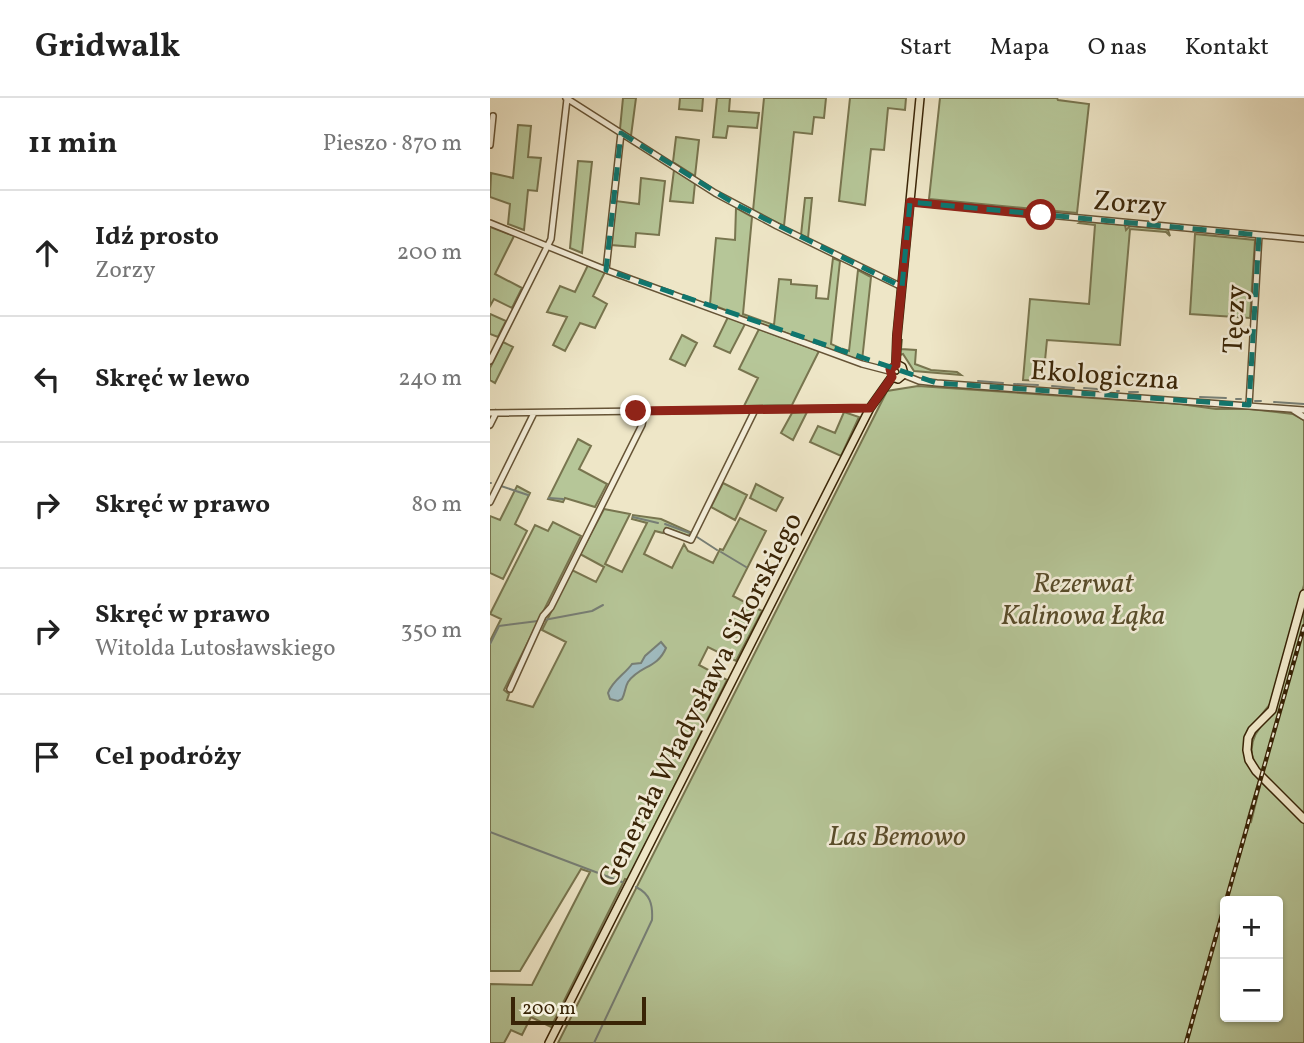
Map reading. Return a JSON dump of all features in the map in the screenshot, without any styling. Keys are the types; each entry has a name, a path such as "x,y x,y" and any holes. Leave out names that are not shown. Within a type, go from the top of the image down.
{"main road":[{"path":"896,365 920,98"},
{"path":"896,365 902,367 904,375 898,379 891,374 891,367 896,365"},
{"name":"Generała Władysława Sikorskiego","path":"549,1043 870,408 891,374"},
{"path":"1304,594 1272,710 1252,730 1247,750 1256,771 1304,819"}],"street":[{"path":"490,361 551,239 566,98 715,193 902,287"},
{"path":"490,145 493,116"},
{"path":"607,270 621,133"},
{"name":"Zorzy","path":"910,202 1304,239"},
{"path":"490,223 607,270 891,374"},
{"name":"Tęczy","path":"1249,405 1259,235"},
{"name":"Ekologiczna","path":"904,375 919,381 937,383 1304,410"},
{"path":"490,425 493,413 870,408"},
{"path":"1291,409 1304,416"},
{"path":"667,531 691,540 755,410"},
{"path":"510,689 543,616 551,607 642,425 645,411"},
{"path":"490,502 534,413"}],"highlighted area":[{"path":"621,133 735,204 902,287 910,202 1259,235 1249,405 937,383 606,270"}],"green space":[{"path":"623,98 636,98 631,136 620,129"},
{"path":"680,98 703,98 702,111 679,109"},
{"path":"717,98 730,98 729,111 759,113 757,128 728,126 726,138 713,137"},
{"path":"764,98 826,98 824,118 814,117 812,134 794,132 784,226 753,211"},
{"path":"850,98 906,98 905,110 888,108 884,150 871,149 865,205 839,201"},
{"path":"940,98 1057,98 1089,104 1077,213 929,199"},
{"path":"518,125 531,126 528,157 541,158 537,191 528,190 524,230 508,224 510,204 490,197 491,173 513,178"},
{"path":"676,137 699,140 695,176 673,162"},
{"path":"578,161 592,162 582,253 570,248"},
{"path":"674,170 695,183 693,203 670,201"},
{"path":"641,178 665,181 659,235 636,233 635,247 611,245 616,201 639,204"},
{"path":"805,198 812,198 808,238 801,235"},
{"path":"736,208 752,217 743,314 774,325 779,279 791,280 791,284 817,286 816,298 828,299 833,258 840,261 831,344 840,348 839,353 710,304 716,238 735,240"},
{"path":"1082,221 1125,225 1126,230 1130,226 1165,229 1170,236 1166,232 1130,229 1120,345 1047,340 1043,381 1023,380 1030,299 1089,304 1095,225 1079,223"},
{"path":"490,227 514,236 495,274 522,288 512,308 494,299 490,306"},
{"path":"1195,234 1255,240 1250,318 1190,314"},
{"path":"588,265 605,272 593,296 607,304 595,328 580,323 565,351 553,345 567,317 547,312 560,286 575,292"},
{"path":"858,270 871,277 862,361 844,355 843,349 849,351"},
{"path":"490,314 506,321 498,337 490,334"},
{"path":"728,317 745,324 730,353 714,346"},
{"path":"759,329 819,351 792,405 744,406 758,378 739,369"},
{"path":"682,335 697,343 685,366 670,359"},
{"path":"902,339 901,349 916,350 915,364 931,370 957,372 961,375 914,371 903,354 900,355"},
{"path":"503,342 513,347 495,383 490,380 490,368"},
{"name":"Las Bemowo","path":"918,386 1180,404 1293,414 1304,420 1304,585 1271,703 1254,724 1245,758 1259,780 1247,821 1251,822 1261,782 1304,823 1304,1043 558,1043 887,391"},
{"path":"807,412 793,440 781,433 792,413"},
{"path":"844,412 859,417 841,456 810,442 818,426 835,433"},
{"path":"578,439 591,446 579,469 607,484 595,507 565,498 563,502 548,499"},
{"path":"723,483 747,495 735,520 711,507"},
{"path":"756,484 783,498 776,511 750,498"},
{"path":"517,486 530,493 515,524 527,531 503,579 490,573 490,516 500,520"},
{"path":"604,509 630,514 605,564 622,572 647,523 632,519 633,515 661,519 692,533 688,536 666,528 663,533 655,531 644,554 672,568 684,544 688,551 713,563 740,518 766,531 733,596 762,611 736,661 708,647 699,665 727,680 628,880 625,879 551,1027 531,1017 522,1035 511,1030 504,1043 490,1043 490,984 532,985 590,872 581,869 520,971 490,971 490,641 501,619 490,614 535,525 548,531 553,522 581,536 504,690 509,694 507,700 533,707 566,642 542,630 572,570 596,582 604,567 580,554"},
{"path":"1304,603 1304,814 1260,771 1253,760 1252,747 1256,734 1267,719"}],"water":[{"path":"661,642 666,648 658,660 633,677 627,684 622,699 610,699 608,693 616,681 632,664 641,663"}],"waterway":[{"path":"978,381 1003,383"},
{"path":"1014,384 1038,385"},
{"path":"1052,386 1074,388"},
{"path":"1084,388 1110,390"},
{"path":"1129,392 1138,392"},
{"path":"1200,397 1226,398"},
{"path":"1236,399 1241,399"},
{"path":"1255,401 1261,401"},
{"path":"1274,402 1304,404"},
{"path":"501,486 528,495"},
{"path":"549,498 563,499"},
{"path":"633,517 658,523"},
{"path":"665,524 690,533"},
{"path":"697,537 717,550"},
{"path":"721,552 746,567"},
{"path":"544,620 592,611 603,605"},
{"path":"490,644 499,626 538,621"},
{"path":"490,832 622,882"},
{"path":"594,1043 652,920 650,900 636,887"}],"railway":[{"path":"1227,896 1304,626"},
{"path":"1186,1043 1220,922"}],"route":[{"path":"636,411 870,408 892,377 890,369 896,365 910,202 1041,215"}],"park label":[{"name":"Rezerwat Kalinowa Łąka","path":"1083,598"}]}
